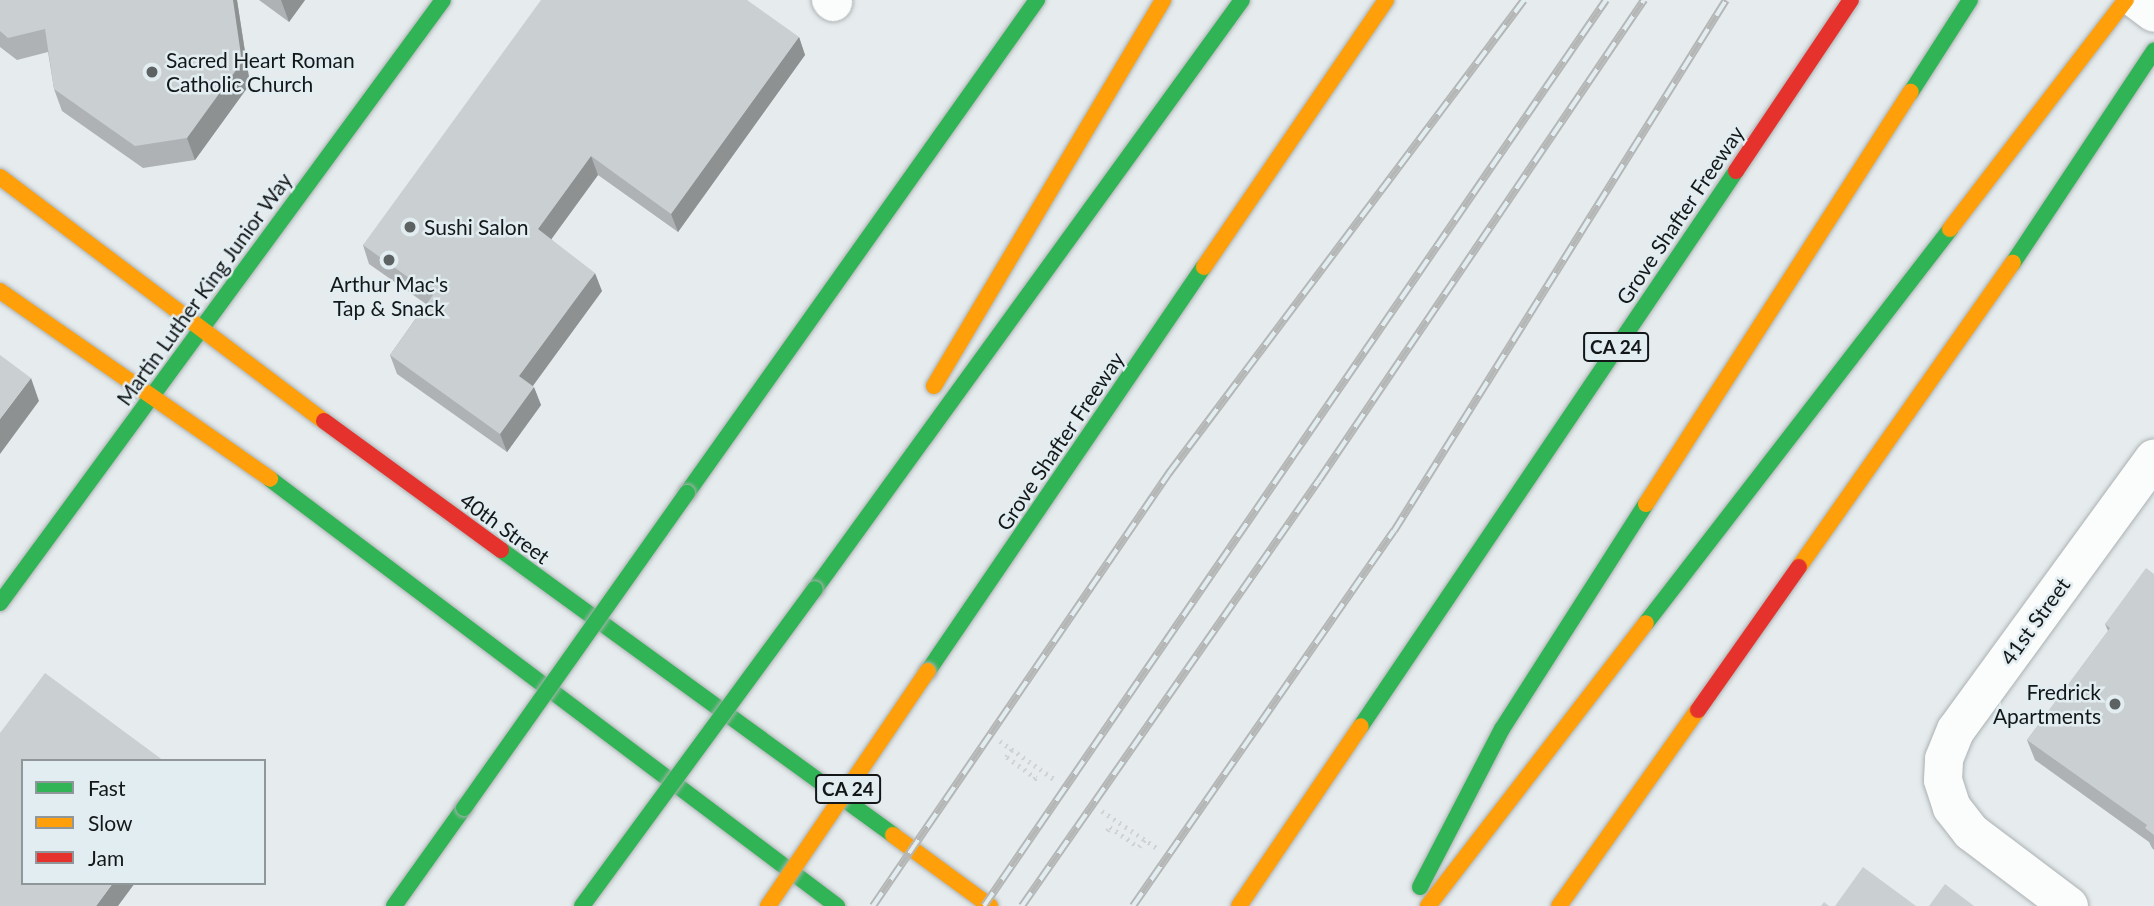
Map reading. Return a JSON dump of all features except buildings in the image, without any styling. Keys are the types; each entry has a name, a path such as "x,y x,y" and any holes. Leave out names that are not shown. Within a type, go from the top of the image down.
{"main road":[{"name":"Martin Luther King Junior Way","path":"0,603 443,0"},
{"path":"394,906 1037,0"},
{"path":"928,397 1163,0"},
{"path":"582,906 1242,0"},
{"name":"Grove Shafter Freeway","path":"768,906 1386,0"},
{"name":"Grove Shafter Freeway","path":"1239,905 1851,0"},
{"path":"1411,906 1502,729 1970,0"},
{"path":"1428,906 2126,0"},
{"path":"1559,906 1991,296 2154,51"},
{"name":"40th Street","path":"0,177 355,444 990,906"},
{"path":"0,291 216,439 837,906"},
{"path":"815,589 906,433"}],"street":[{"path":"2137,0 2154,13"},
{"name":"41st Street","path":"2069,906 1971,832 1952,808 1943,780 1944,759 1956,730 2154,458"}],"path":[{"path":"1000,741 1054,779"},
{"path":"1012,750 1007,757 1036,778 1033,781"},
{"path":"1102,811 1157,848"},
{"path":"1107,831 1110,827 1139,847 1144,840"}],"railway":[{"path":"873,906 1169,473 1524,0"},
{"path":"984,906 1606,0"},
{"path":"1022,906 1319,480 1644,0"},
{"path":"1133,906 1394,531 1726,0"}],"traffic: fast":[{"path":"0,603 443,0"},
{"path":"687,493 1037,0"},
{"path":"815,589 1242,0"},
{"path":"1911,92 1970,0"},
{"path":"2013,263 2154,51"},
{"path":"1361,726 1736,171"},
{"path":"1646,623 1950,229"},
{"path":"928,671 1204,267"},
{"path":"270,479 837,906"},
{"path":"464,808 687,493"},
{"path":"1420,887 1502,729 1646,504"},
{"path":"501,550 893,835"},
{"path":"582,906 815,589"},
{"path":"394,906 464,808"}],"traffic: slow":[{"path":"934,386 1163,0"},
{"path":"1204,267 1386,0"},
{"path":"1950,229 2126,0"},
{"path":"1646,504 1911,92"},
{"path":"0,177 324,421"},
{"path":"1799,567 2013,263"},
{"path":"0,291 270,479"},
{"path":"1428,906 1646,623"},
{"path":"768,906 928,671"},
{"path":"1559,906 1698,710"},
{"path":"1239,906 1361,726"},
{"path":"893,835 990,906"}],"traffic: jam":[{"path":"1736,171 1851,0"},
{"path":"324,421 501,550"},
{"path":"1698,710 1799,567"}],"place":[{"name":"Sacred Heart Roman Catholic Church","path":"152,72"},
{"name":"Sushi Salon","path":"410,227"},
{"name":"Arthur Mac's Tap & Snack","path":"389,260"},
{"name":"Fredrick Apartments","path":"2115,704"}]}
